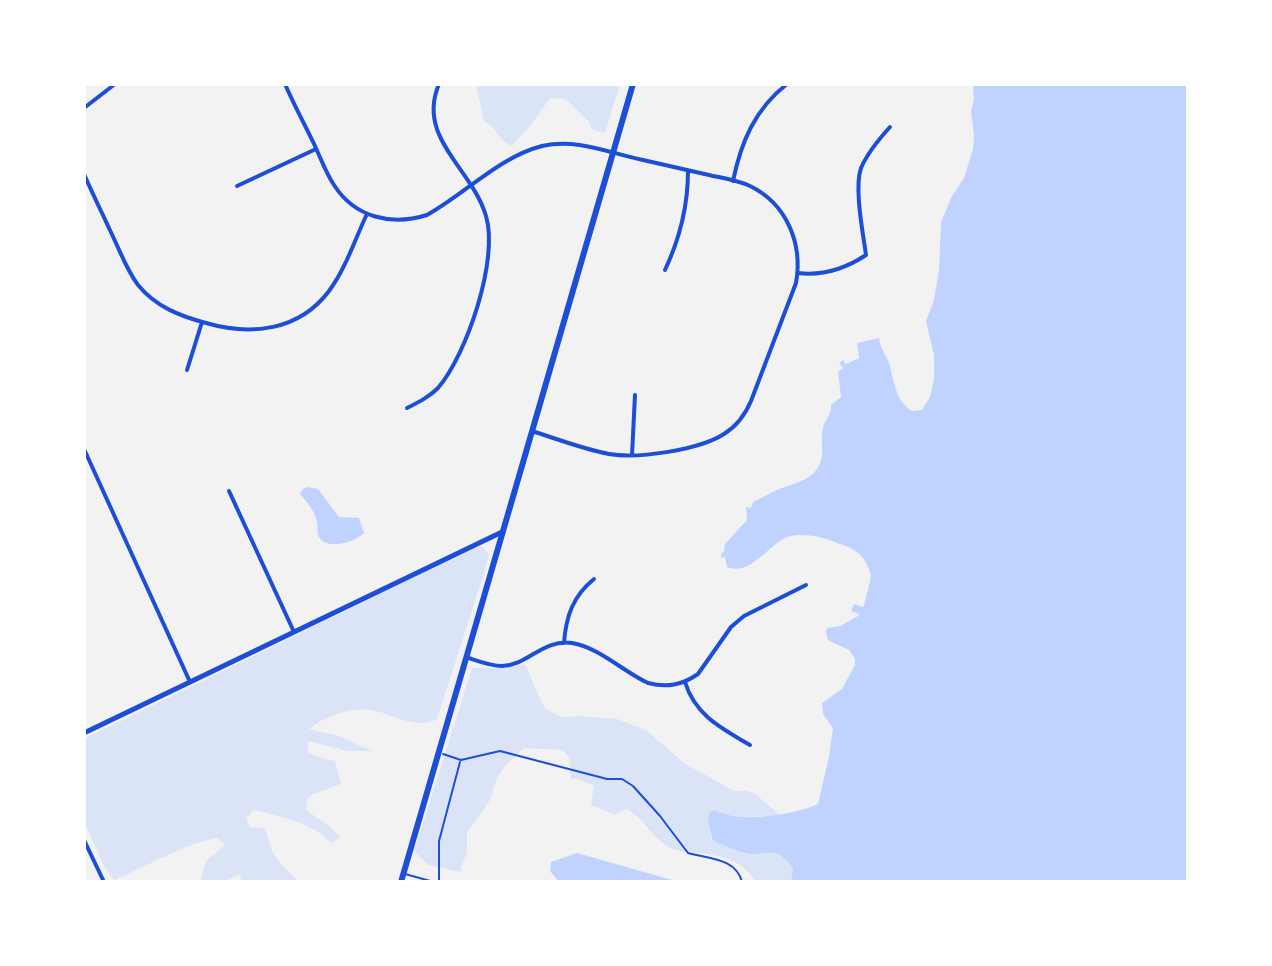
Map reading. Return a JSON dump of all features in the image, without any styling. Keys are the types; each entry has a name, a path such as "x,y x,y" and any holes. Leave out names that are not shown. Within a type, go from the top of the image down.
{"main road":[{"path":"401,882 633,84"}],"street":[{"path":"84,108 115,84"},
{"path":"285,84 338,191 367,214 388,220 413,219 430,213 514,158 543,146 576,144 733,181 759,191 784,216 796,241 798,273 794,291 751,401 736,425 712,441 654,455 620,456 599,452 532,431"},
{"path":"407,408 425,399 438,387 456,361 465,342 490,252 489,228 482,204 436,129 433,108 439,84"},
{"path":"733,181 740,148 749,128 764,105 787,84"},
{"path":"798,273 830,272 866,255 859,202 860,171 872,147 890,127"},
{"path":"237,186 316,149"},
{"path":"665,270 682,223 688,171"},
{"path":"84,174 139,285 164,307 224,328 269,328 296,318 313,307 328,292 341,271 367,214"},
{"path":"187,370 202,322"},
{"path":"632,455 635,395"},
{"path":"84,449 190,682"},
{"path":"229,491 294,632"},
{"path":"84,733 502,532"},
{"path":"564,643 566,622 572,606 581,591 594,579"},
{"path":"466,657 494,665 509,665 550,645 579,645 648,683 671,686 698,674 731,627 744,616 806,585"},
{"path":"685,682 691,698 704,716 750,745"},
{"path":"84,840 104,882"}],"lane":[{"path":"404,873 434,882"}],"path":[{"path":"439,753 461,760 500,751 607,779 622,779 633,786 660,816 688,853 734,866 742,882"},
{"path":"439,882 439,841 461,760"}],"shaded area":[{"path":"476,84 620,84 605,133 591,129 590,123 566,99 550,98 512,146 484,121"},
{"path":"482,546 489,555 437,719 414,723 376,711 358,710 332,716 309,729 339,736 372,751 347,751 308,741 308,753 335,761 341,784 313,794 307,799 306,810 340,837 331,843 305,825 254,810 246,818 250,827 266,829 274,854 298,882 242,882 239,874 224,882 200,882 206,861 225,845 217,838 177,851 114,880 105,868 84,822 84,739"},
{"path":"525,664 546,709 562,717 617,719 646,730 684,763 734,791 755,794 780,815 710,816 711,839 744,853 780,855 793,868 791,882 756,882 745,869 731,860 671,848 626,809 615,815 591,805 594,786 571,779 570,758 562,750 524,748 497,778 490,800 467,833 467,853 461,866 462,872 429,865 414,852 472,668 507,668"}],"water":[{"path":"973,84 1188,84 1188,882 791,882 793,868 780,855 745,853 712,839 708,822 709,813 715,810 737,817 751,817 795,812 818,804 833,728 823,714 822,703 842,689 855,665 849,650 828,640 826,632 827,628 840,626 858,616 851,611 854,604 863,607 870,570 863,558 853,550 810,536 797,535 783,539 753,563 736,569 727,567 721,554 725,544 747,520 746,507 751,508 753,502 806,479 819,466 824,425 831,405 841,397 838,372 843,368 839,363 843,360 846,364 859,358 857,343 879,338 899,396 906,407 912,411 922,410 930,397 934,355 926,321 934,300 939,270 941,222 964,178 973,149"},
{"path":"308,487 318,489 339,517 359,518 364,533 340,544 322,540 314,514 300,494"},
{"path":"577,853 679,882 559,882 550,871 551,862"}]}
